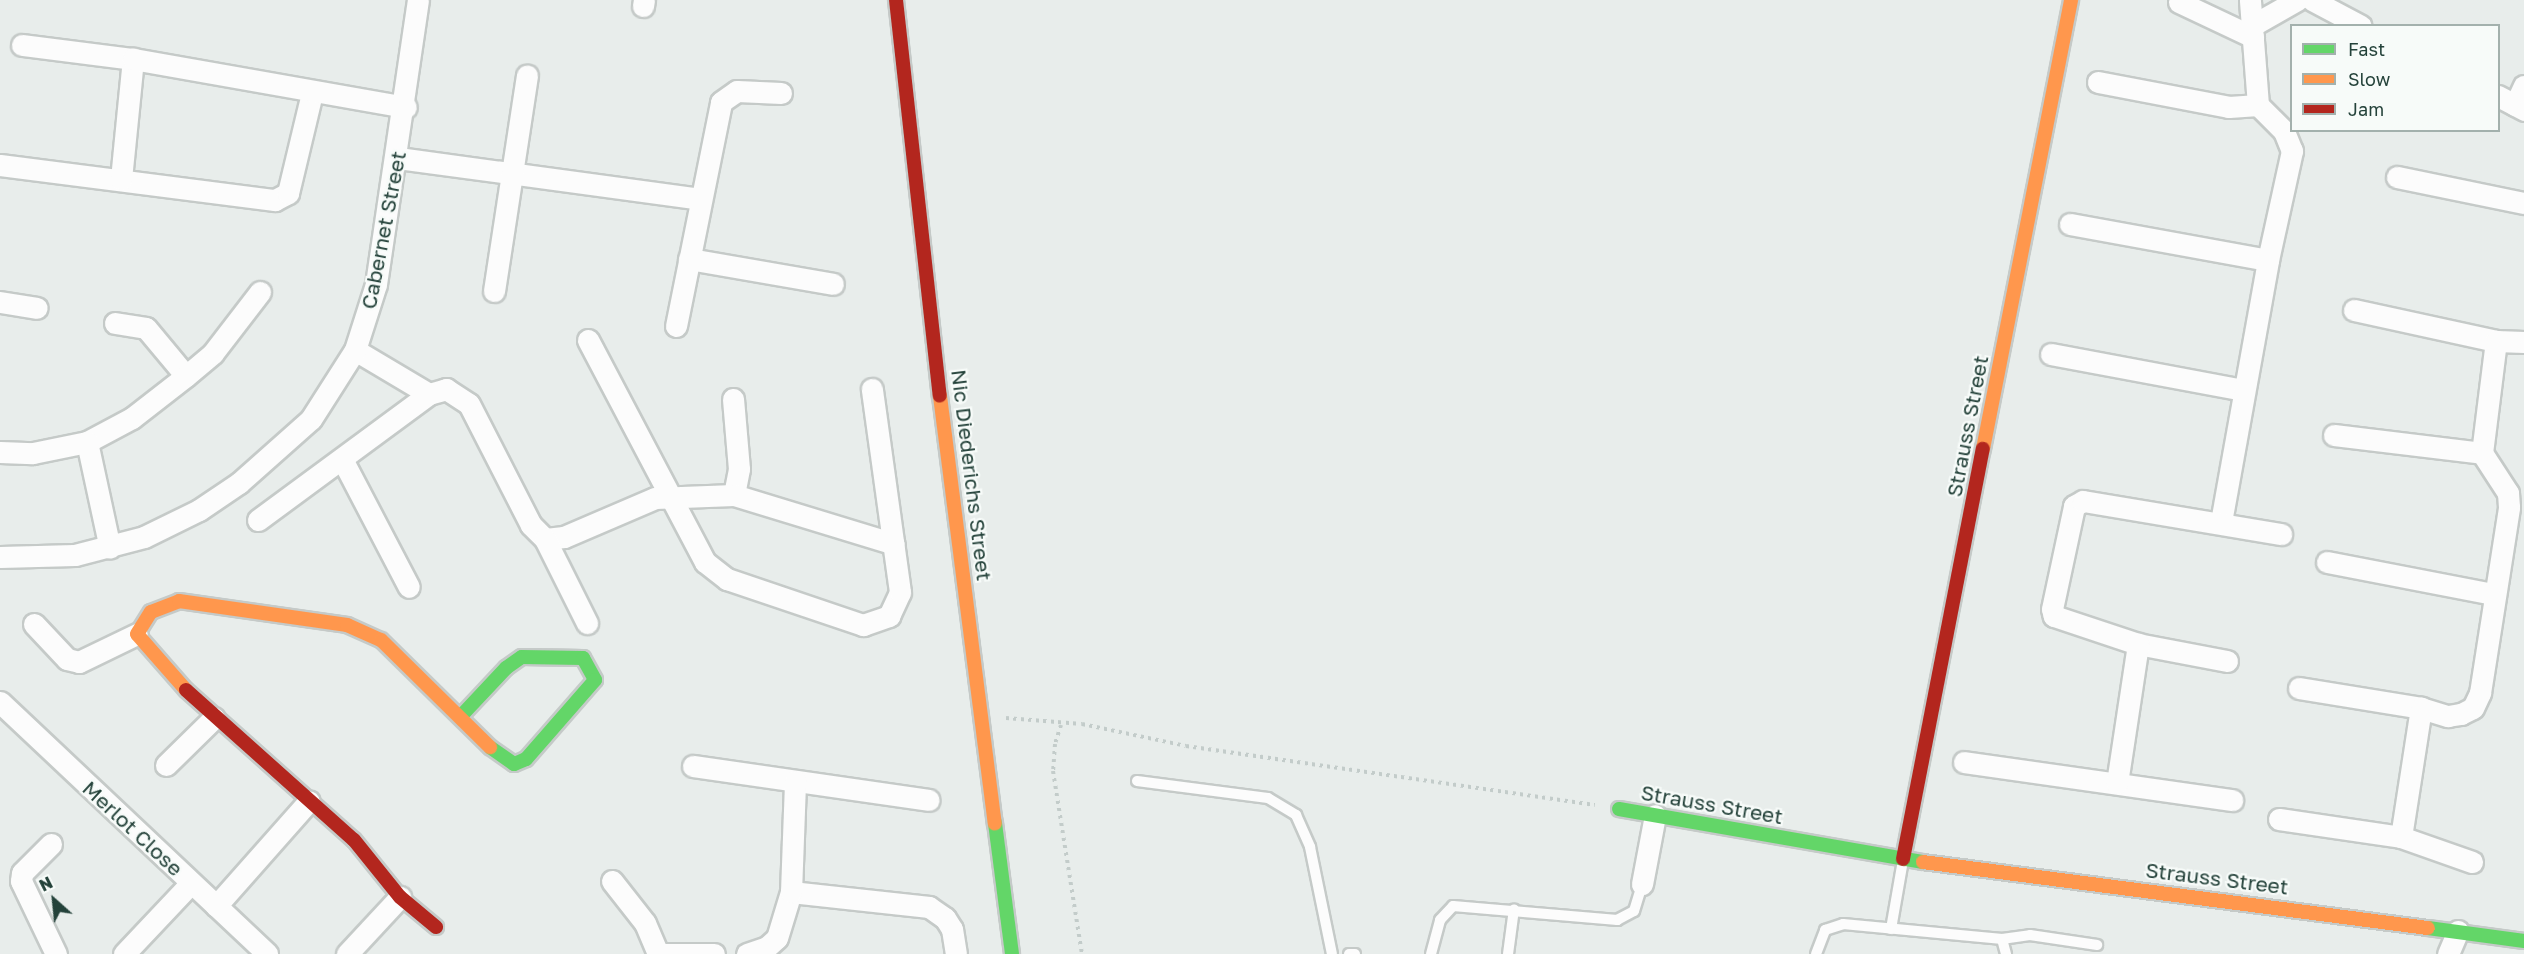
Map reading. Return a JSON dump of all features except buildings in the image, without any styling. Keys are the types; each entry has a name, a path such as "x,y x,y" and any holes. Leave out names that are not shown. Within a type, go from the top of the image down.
{"street":[{"name":"Cabernet Street","path":"0,557 75,555 110,548 170,525 239,483 311,419 355,350 376,284 398,158 418,0"},
{"name":"Nic Diederichs Street","path":"896,0 947,459 1012,954"},
{"name":"Strauss Street","path":"1904,859 2071,0"},
{"path":"2221,522 2268,260 2292,151 2284,131 2258,105 2250,0"},
{"path":"2253,31 2296,0"},
{"path":"2312,0 2357,24"},
{"path":"2179,2 2253,31"},
{"path":"22,45 133,59 259,80 312,93 405,107"},
{"path":"121,179 133,59"},
{"path":"494,291 514,173 527,76"},
{"path":"2098,82 2229,107 2258,105"},
{"path":"675,326 721,102 737,90 781,93"},
{"path":"0,165 282,198 288,193 312,93"},
{"path":"398,158 700,200"},
{"path":"2397,177 2524,203"},
{"path":"2070,224 2268,260"},
{"path":"688,259 833,284"},
{"path":"0,452 33,453 87,442 132,418 213,353 261,292"},
{"path":"0,302 37,308"},
{"path":"2354,310 2496,341 2524,342"},
{"path":"115,323 146,328 186,376"},
{"path":"588,340 705,562 716,572 863,625 889,616 897,605 900,592 872,389"},
{"path":"2299,688 2421,708 2448,716 2473,708 2480,693 2508,493 2481,453 2496,341"},
{"path":"355,350 429,394"},
{"path":"2051,354 2244,390"},
{"path":"258,520 429,394 454,391 469,404 531,525 545,539 587,623"},
{"path":"733,399 739,469 734,495"},
{"path":"2334,435 2481,453"},
{"path":"87,442 110,548"},
{"path":"342,459 409,587"},
{"path":"545,539 564,537 670,495 734,495 894,543"},
{"path":"2227,661 2138,644 2054,616 2052,609 2074,506 2083,501 2221,522 2281,534"},
{"path":"2327,562 2493,594"},
{"path":"34,624 68,659 79,662 137,634 151,612 179,601 346,625 381,640 461,716 496,753 514,764 526,759 595,680 594,672 583,658 522,657 506,668 461,716"},
{"path":"137,634 142,644 214,718 354,840 400,897 436,927"},
{"path":"2117,783 2138,644"},
{"name":"Merlot Close","path":"0,702 267,954"},
{"path":"2401,837 2421,708"},
{"path":"166,765 214,718"},
{"path":"1964,762 2232,800"},
{"path":"693,766 929,800"},
{"path":"747,954 767,947 777,938 791,892 795,781"},
{"path":"216,906 309,801"},
{"name":"Strauss Street","path":"1619,808 1904,859 2524,941"},
{"path":"1642,884 1655,815"},
{"path":"2279,819 2401,837 2472,862"},
{"path":"51,844 22,873 21,881 56,954"},
{"path":"612,881 645,923 660,954 714,954"},
{"path":"124,954 191,883"},
{"path":"791,892 929,907 952,929 956,954"},
{"path":"347,954 400,897"},
{"path":"2448,954 2458,931"}],"lane":[{"path":"1137,781 1268,798 1296,815 1310,847 1332,954"},
{"path":"1891,929 1904,859"},
{"path":"1431,954 1440,920 1453,906 1514,909 1617,920 1634,911 1642,884"},
{"path":"1508,954 1514,909"},
{"path":"1816,954 1819,938 1833,926 2002,939 2030,935 2097,945"},
{"path":"2002,939 2006,954"},
{"path":"1349,954 1355,954"}],"path":[{"path":"982,715 1061,725 1082,724 1186,746 1619,808"},
{"path":"1061,725 1055,744 1053,771 1082,954"}],"traffic: fast":[{"path":"461,716 506,668 522,657 583,658 595,680 526,759 514,764 490,747"},
{"path":"1619,809 1923,862"},
{"path":"995,823 1012,954"},
{"path":"2428,928 2524,941"}],"traffic: slow":[{"path":"1983,449 2071,0"},
{"path":"940,396 995,823"},
{"path":"186,690 137,634 151,612 179,601 347,625 381,640 490,747"},
{"path":"1923,862 2428,928"}],"traffic: jam":[{"path":"896,0 940,396"},
{"path":"1903,859 1983,449"},
{"path":"186,690 354,840 400,897 436,927"}]}
